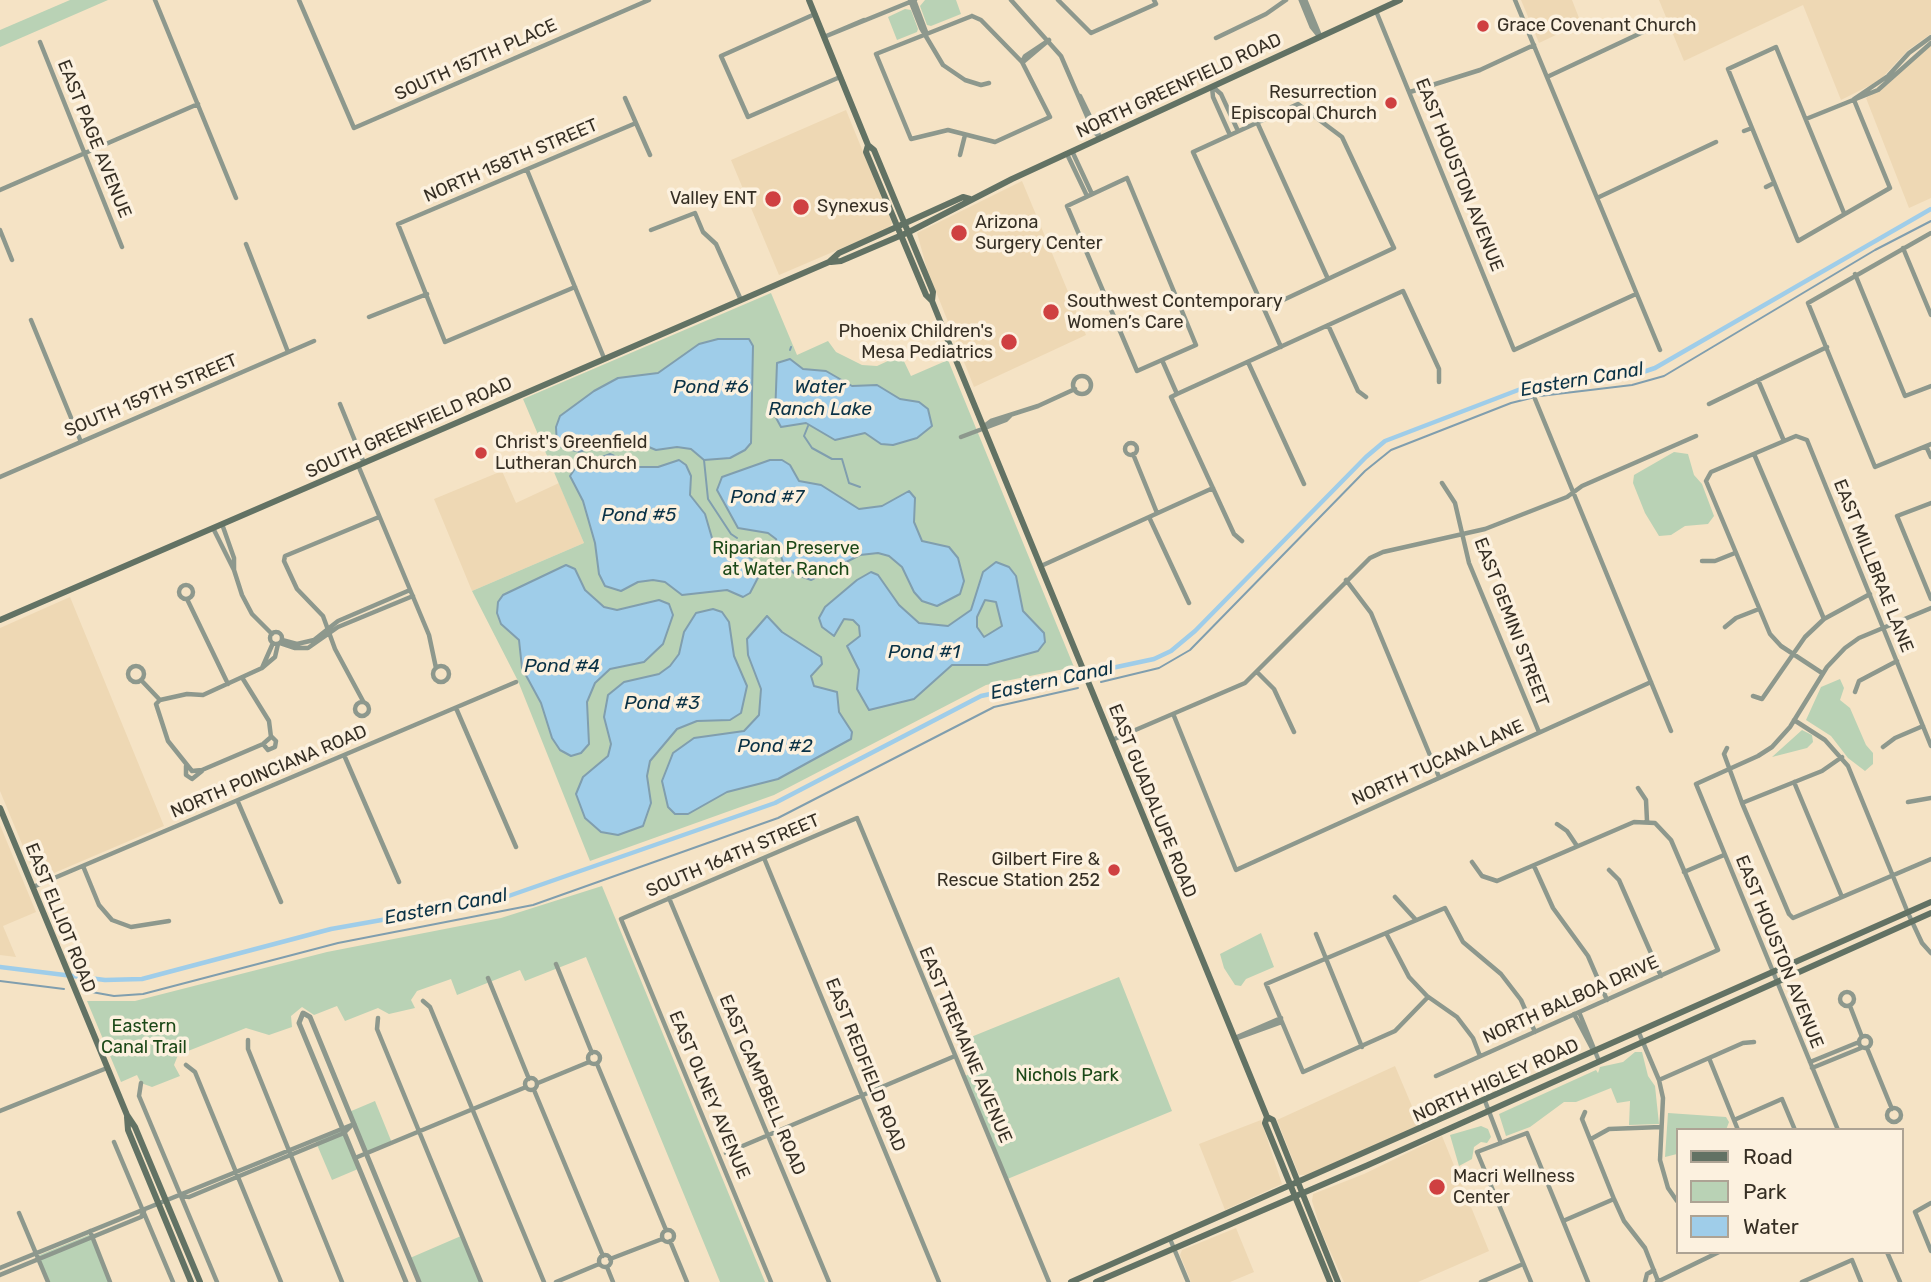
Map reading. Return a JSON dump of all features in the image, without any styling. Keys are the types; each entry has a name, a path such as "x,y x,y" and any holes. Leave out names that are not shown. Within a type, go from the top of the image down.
{"main road":[{"name":"EAST GUADALUPE ROAD","path":"809,0 868,145 866,152 933,292 932,300 1235,1039 1266,1117 1265,1123 1330,1282"},
{"name":"NORTH GREENFIELD ROAD","path":"905,234 966,205 970,199 1400,0"},
{"name":"NORTH GREENFIELD ROAD","path":"901,226 963,197 970,199"},
{"path":"829,262 841,257 845,251 901,226"},
{"name":"SOUTH GREENFIELD ROAD","path":"0,620 829,262 841,261 905,234"},
{"name":"EAST ELLIOT ROAD","path":"0,808 107,1068 135,1127 191,1282"},
{"name":"NORTH HIGLEY ROAD","path":"1096,1282 1303,1194 1777,982 1910,917 1931,902"},
{"name":"NORTH HIGLEY ROAD","path":"1071,1282 1417,1132 1773,973 1910,917 1931,914"},
{"name":"EAST GUADALUPE ROAD","path":"1266,1117 1273,1120 1338,1282"},
{"path":"1417,1132 1421,1141"},
{"name":"EAST ELLIOT ROAD","path":"163,1204 200,1282"}],"street":[{"path":"155,0 236,198"},
{"name":"SOUTH 157TH PLACE","path":"299,0 354,128 649,0"},
{"path":"1011,0 1061,56 1100,138"},
{"path":"1058,0 1091,33 1155,2"},
{"path":"1216,38 1266,14 1286,0"},
{"path":"1303,0 1320,37"},
{"path":"1515,0 1660,350"},
{"path":"824,37 841,27 913,1 936,56 947,69 973,83 989,83"},
{"name":"EAST HOUSTON AVENUE","path":"1376,11 1514,349 1636,294"},
{"path":"815,15 721,56 748,117 840,77"},
{"path":"975,16 1022,62 1050,117 999,141 984,142 942,130 911,139 876,54 926,33 975,16"},
{"path":"1547,77 1658,25"},
{"path":"1854,100 1888,76 1909,53 1931,37"},
{"path":"1022,62 1049,40"},
{"name":"EAST PAGE AVENUE","path":"40,42 122,247"},
{"path":"1805,119 1878,90 1931,43"},
{"path":"1410,92 1428,89 1480,70 1534,45"},
{"path":"1844,213 1776,47 1728,69 1798,241 1890,188 1854,100"},
{"path":"1212,86 1221,94 1238,131"},
{"path":"1212,86 1213,97 1230,135"},
{"path":"625,98 650,155"},
{"path":"0,190 198,104"},
{"path":"1264,309 1394,248 1342,137 1298,104 1193,152 1264,309 1281,346"},
{"path":"1257,122 1328,279"},
{"name":"NORTH 158TH STREET","path":"426,294 398,224 636,123"},
{"path":"1744,131 1752,128"},
{"path":"960,155 965,135"},
{"path":"1597,198 1716,142"},
{"path":"1070,152 1090,195"},
{"path":"527,170 604,358"},
{"path":"1127,178 1196,345 1137,371 1067,206 1090,195 1127,178"},
{"path":"1766,187 1774,183"},
{"path":"651,230 695,213 703,232 716,244 741,300"},
{"path":"0,230 12,260"},
{"path":"1931,233 1808,303 1875,467 1929,445 1931,457"},
{"path":"246,244 288,352"},
{"path":"1903,247 1931,315"},
{"path":"1855,274 1905,396 1931,386"},
{"path":"369,317 426,294 446,342 575,287"},
{"path":"1242,541 1234,534 1171,397 1404,291 1439,369 1439,382"},
{"path":"31,320 81,442"},
{"path":"1328,326 1358,391 1366,397"},
{"name":"SOUTH 159TH STREET","path":"0,477 313,341"},
{"path":"1709,404 1827,347"},
{"path":"1162,360 1177,394"},
{"path":"1248,362 1304,484"},
{"path":"1758,380 1784,441 1707,476 1706,481 1770,634 1792,654 1822,673"},
{"path":"961,437 1005,421 1010,416 1075,389"},
{"path":"1535,399 1671,731"},
{"path":"340,404 379,517 429,635 436,668"},
{"path":"1112,740 1245,684 1370,558 1383,552 1485,529 1573,493 1582,486 1696,436"},
{"name":"EAST MILLBRAE LANE","path":"1784,441 1803,436 1931,746"},
{"path":"1133,454 1157,513"},
{"path":"1754,454 1824,619"},
{"name":"EAST GEMINI STREET","path":"1442,483 1455,503 1469,563 1539,732"},
{"path":"1041,566 1213,488"},
{"path":"1931,503 1897,516 1931,599"},
{"path":"363,701 323,616 297,589 284,561 285,556 379,517"},
{"path":"1149,517 1189,603"},
{"path":"222,524 234,570"},
{"path":"213,528 252,614 278,643"},
{"path":"223,551 230,548"},
{"path":"1702,561 1715,561 1735,553"},
{"path":"1346,580 1371,613 1438,777"},
{"path":"278,643 305,643 314,640 374,608 411,593"},
{"path":"1753,696 1762,699 1792,654 1824,619 1870,594"},
{"path":"187,599 228,684"},
{"path":"1730,769 1772,747 1794,720 1822,673 1845,648 1931,608"},
{"path":"1725,627 1735,618 1759,609"},
{"path":"271,736 263,744 202,770 192,771 168,741 156,704 160,700 187,694 203,695 262,668 278,643 279,633 272,635"},
{"path":"1855,692 1859,681 1897,661"},
{"path":"1257,672 1274,689 1294,732"},
{"path":"243,679 269,721 271,736 276,744 272,750 264,748 263,744"},
{"path":"141,680 160,700"},
{"name":"NORTH POINCIANA ROAD","path":"33,887 516,682"},
{"name":"NORTH TUCANA LANE","path":"1174,716 1236,870 1651,682"},
{"path":"456,708 516,847"},
{"path":"1794,720 1818,734 1842,757 1853,775 1910,917 1922,943 1931,953"},
{"path":"1884,747 1895,737 1923,726"},
{"path":"1727,748 1724,754 1742,803 1793,918 1931,859"},
{"path":"344,755 399,882"},
{"path":"1742,803 1822,771 1842,757"},
{"path":"186,766 186,775 192,779 202,770"},
{"name":"EAST HOUSTON AVENUE","path":"1730,769 1696,784 1837,1128"},
{"path":"1794,782 1842,898"},
{"path":"1638,788 1646,800 1647,821"},
{"path":"1908,802 1931,798"},
{"path":"238,802 281,902"},
{"name":"SOUTH 164TH STREET","path":"621,919 856,818"},
{"name":"EAST TREMAINE AVENUE","path":"856,818 1049,1282"},
{"path":"1472,862 1482,876 1497,881 1634,822 1647,821 1667,832 1684,872 1724,855"},
{"path":"1557,824 1567,831 1577,846"},
{"name":"EAST REDFIELD ROAD","path":"764,858 939,1282"},
{"path":"83,866 99,905 112,920 131,928 169,920"},
{"path":"1534,866 1553,908 1588,956 1607,1000"},
{"path":"1609,870 1619,880 1661,976"},
{"name":"NORTH BALBOA DRIVE","path":"1436,1076 1718,950 1684,872"},
{"path":"1395,897 1416,920"},
{"name":"EAST CAMPBELL ROAD","path":"669,898 829,1282"},
{"path":"1428,996 1395,1031 1303,1072 1266,984 1445,908 1463,942 1501,974 1521,1000 1535,1032"},
{"name":"EAST OLNEY AVENUE","path":"621,919 771,1282"},
{"path":"1386,933 1401,967 1428,996 1457,1017 1472,1038 1480,1056"},
{"path":"1316,934 1362,1047"},
{"path":"556,964 592,1053 600,1057 597,1064 666,1230 673,1235 670,1241"},
{"path":"488,978 529,1079 526,1087"},
{"path":"423,1000 430,1007 544,1282"},
{"path":"1850,1006 1862,1044 1892,1109"},
{"path":"406,1282 299,1023 300,1015 305,1013 310,1017 419,1282"},
{"path":"1577,1013 1599,1061"},
{"path":"378,1018 377,1029 481,1282"},
{"path":"1235,1039 1281,1020"},
{"path":"1639,1033 1659,1080 1663,1098 1660,1160 1668,1188 1675,1198"},
{"path":"248,1040 248,1049 342,1282"},
{"path":"1659,1080 1743,1043 1754,1042"},
{"path":"1811,1065 1862,1044"},
{"path":"589,1062 588,1056 592,1053"},
{"path":"726,1153 955,1056"},
{"path":"1709,1058 1737,1128"},
{"path":"534,1090 538,1083 589,1062 597,1064"},
{"path":"186,1065 195,1072 281,1282"},
{"path":"0,1111 107,1068"},
{"path":"529,1079 538,1083"},
{"path":"141,1083 139,1096 217,1282"},
{"path":"355,1158 526,1087 534,1090 603,1256 610,1259 662,1238 666,1230"},
{"path":"1734,1120 1782,1099 1794,1128"},
{"path":"1485,1101 1501,1143"},
{"path":"1585,1112 1582,1119 1614,1199 1624,1221 1645,1248 1657,1282 1716,1254"},
{"path":"0,1275 89,1231 139,1210 144,1211 181,1196 188,1197 354,1124"},
{"path":"1591,1139 1609,1129 1661,1127"},
{"path":"1531,1282 1477,1152 1527,1133 1588,1282"},
{"path":"114,1142 173,1282"},
{"path":"1563,1221 1614,1199"},
{"path":"1931,1203 1915,1212 1931,1251"},
{"path":"0,1268 92,1237 141,1217 144,1211"},
{"path":"19,1213 48,1282"},
{"path":"89,1231 110,1282"},
{"path":"662,1238 670,1241 687,1282"},
{"path":"1170,1239 1188,1282"},
{"path":"1706,1254 1708,1259"},
{"path":"1888,1254 1899,1282"},
{"path":"556,1282 599,1264 603,1256"},
{"path":"610,1259 607,1267 613,1282"},
{"path":"1802,1282 1852,1260 1861,1282"},
{"path":"599,1264 607,1267"},
{"path":"1481,1282 1523,1264"},
{"path":"1646,1282 1647,1274 1654,1270"}],"shaded area":[{"path":"1521,0 1572,0 1581,23 1539,43"},
{"path":"1659,0 1931,0 1931,34 1908,50 1879,81 1841,100 1803,5 1684,61"},
{"path":"1931,44 1931,198 1909,208 1866,98 1887,85"},
{"path":"846,110 892,223 889,228 779,275 731,160"},
{"path":"1022,181 1086,335 974,387 927,269 917,233"},
{"path":"502,471 516,503 559,483 584,543 472,591 434,499"},
{"path":"70,597 164,826 40,879 34,873 0,791 0,628"},
{"path":"0,825 36,912 3,926 16,957 0,955"},
{"path":"1395,1066 1420,1125 1307,1175 1299,1175 1277,1120"},
{"path":"1261,1120 1282,1184 1225,1210 1199,1144"},
{"path":"1442,1136 1489,1251 1418,1282 1344,1282 1322,1233 1312,1201 1313,1194 1364,1174"},
{"path":"1236,1228 1254,1272 1230,1282 1191,1282 1180,1255 1182,1250"}],"green space":[{"path":"70,0 108,0 0,47 0,30"},
{"path":"925,0 956,0 961,14 931,26 927,25 920,6"},
{"path":"905,9 911,10 918,29 917,32 897,40 888,17"},
{"name":"Riparian Preserve at Water Ranch","path":"771,293 797,355 828,341 836,352 862,365 877,366 901,355 911,376 948,360 1074,667 986,685 774,795 590,861 518,681 472,591 584,543 523,399"},
{"path":"1674,452 1688,454 1694,475 1702,484 1714,516 1708,524 1685,526 1671,535 1659,536 1645,513 1633,483 1634,475"},
{"path":"1840,679 1844,688 1840,700 1850,708 1866,745 1873,753 1873,764 1865,771 1848,758 1831,736 1806,720 1821,687"},
{"path":"1802,730 1812,735 1813,742 1807,748 1772,757"},
{"name":"Eastern Canal Trail","path":"602,886 765,1282 720,1282 586,957 525,981 520,970 457,995 451,979 417,991 411,1000 415,1008 389,1014 378,1008 345,1021 337,1006 314,1015 302,1007 291,1016 292,1027 269,1035 246,1028 178,1055 174,1065 180,1076 152,1087 141,1083 137,1075 121,1082 87,1001 135,1001 327,952 501,918"},
{"path":"1261,933 1274,967 1246,979 1241,986 1235,985 1224,968 1220,954"},
{"name":"Nichols Park","path":"1119,977 1172,1111 1005,1180 965,1076 983,1068 971,1037"},
{"path":"1635,1052 1642,1052 1648,1076 1655,1086 1659,1124 1629,1125 1630,1101 1617,1103 1611,1088 1576,1102 1564,1102 1530,1127 1506,1136 1499,1114 1596,1070 1598,1073 1600,1067 1623,1062"},
{"path":"375,1101 392,1143 366,1153 349,1112"},
{"path":"1668,1113 1726,1117 1729,1122 1727,1128 1675,1128 1675,1154 1665,1157"},
{"path":"1481,1126 1488,1129 1491,1137 1487,1143 1481,1142 1474,1147 1472,1159 1459,1166 1450,1135"},
{"path":"343,1129 358,1169 332,1180 315,1140"},
{"path":"91,1234 110,1282 48,1282 37,1256"},
{"path":"461,1236 481,1282 419,1282 410,1258"}],"water":[{"name":"Pond #6","path":"718,339 749,339 753,346 751,443 745,450 730,458 704,460 691,449 677,447 656,450 632,440 608,439 580,452 557,446 556,427 560,416 594,391 618,378 658,373 699,344"},
{"name":"Water Ranch Lake","path":"790,359 803,369 826,371 852,386 877,385 900,399 919,402 928,409 932,426 917,438 893,445 881,444 865,433 835,440 806,423 781,427 775,416 777,363"},
{"name":"Pond #5","path":"610,454 639,467 658,467 679,460 686,465 691,476 690,495 705,514 712,538 721,551 735,555 745,554 763,568 750,593 743,597 727,590 682,595 665,582 653,580 638,582 621,591 605,586 599,574 595,543 583,501 570,476 576,467"},
{"name":"Pond #7","path":"770,460 782,460 790,465 799,481 821,485 859,509 882,506 909,491 915,498 914,522 922,541 949,547 958,558 964,581 960,594 937,606 922,601 914,592 902,567 889,556 878,553 860,555 811,580 795,574 784,566 776,539 768,533 738,528 717,490 722,477"},
{"name":"Pond #1","path":"996,562 1009,567 1016,576 1023,611 1044,633 1045,642 1038,651 987,665 952,665 914,699 869,710 857,689 859,670 847,646 860,636 859,626 853,620 844,619 834,636 822,627 819,618 825,607 857,580 871,572 878,575 899,605 919,623 948,626 971,610 983,572","holes":["985,600 996,602 1002,626 984,637 977,627 977,617"]},
{"name":"Pond #4","path":"566,565 575,569 585,590 604,607 617,610 659,600 669,604 673,615 663,644 644,662 610,669 595,683 587,702 589,744 581,753 571,756 560,750 552,738 541,703 522,668 519,640 501,624 497,613 498,602 503,595"},
{"name":"Pond #3","path":"713,609 722,612 729,622 734,656 747,686 741,713 730,720 697,721 677,729 650,761 647,776 651,803 643,826 618,835 601,832 585,818 576,794 583,777 608,756 611,744 604,717 608,695 624,682 659,674 670,666 679,654 684,632 696,613"},
{"name":"Pond #2","path":"767,616 782,632 821,657 822,664 811,676 814,686 837,692 839,712 852,732 851,739 778,779 727,792 688,814 675,814 668,807 662,781 673,753 694,738 744,731 759,715 761,689 748,655 747,639"}],"waterway":[{"name":"Eastern Canal","path":"0,967 105,980 142,979 331,929 500,899 775,803 981,696 1154,659 1171,651 1195,631 1366,457 1385,441 1526,387 1634,375 1655,368 1931,209"},
{"path":"1540,396 1632,385 1664,376 1875,250 1931,221"},
{"path":"1101,682 1159,668 1190,650 1365,471 1391,450 1511,403 1535,397"},
{"path":"808,426 804,436 812,448 832,459 842,459 849,483 860,487"},
{"path":"704,460 708,499 731,534 737,538"},
{"path":"86,991 114,996 143,994 338,943 533,905 778,818 994,707 1078,688"},
{"path":"0,981 64,989"}],"place":[{"name":"Grace Covenant Church","path":"1483,26"},
{"name":"Resurrection Episcopal Church","path":"1391,103"},
{"name":"Valley ENT","path":"773,199"},
{"name":"Synexus","path":"801,207"},
{"name":"Arizona Surgery Center","path":"959,233"},
{"name":"Southwest Contemporary Women’s Care","path":"1051,312"},
{"name":"Phoenix Children's Mesa Pediatrics","path":"1009,342"},
{"name":"Christ's Greenfield Lutheran Church","path":"481,453"},
{"name":"Gilbert Fire & Rescue Station 252","path":"1114,870"},
{"name":"Macri Wellness Center","path":"1437,1187"}]}
